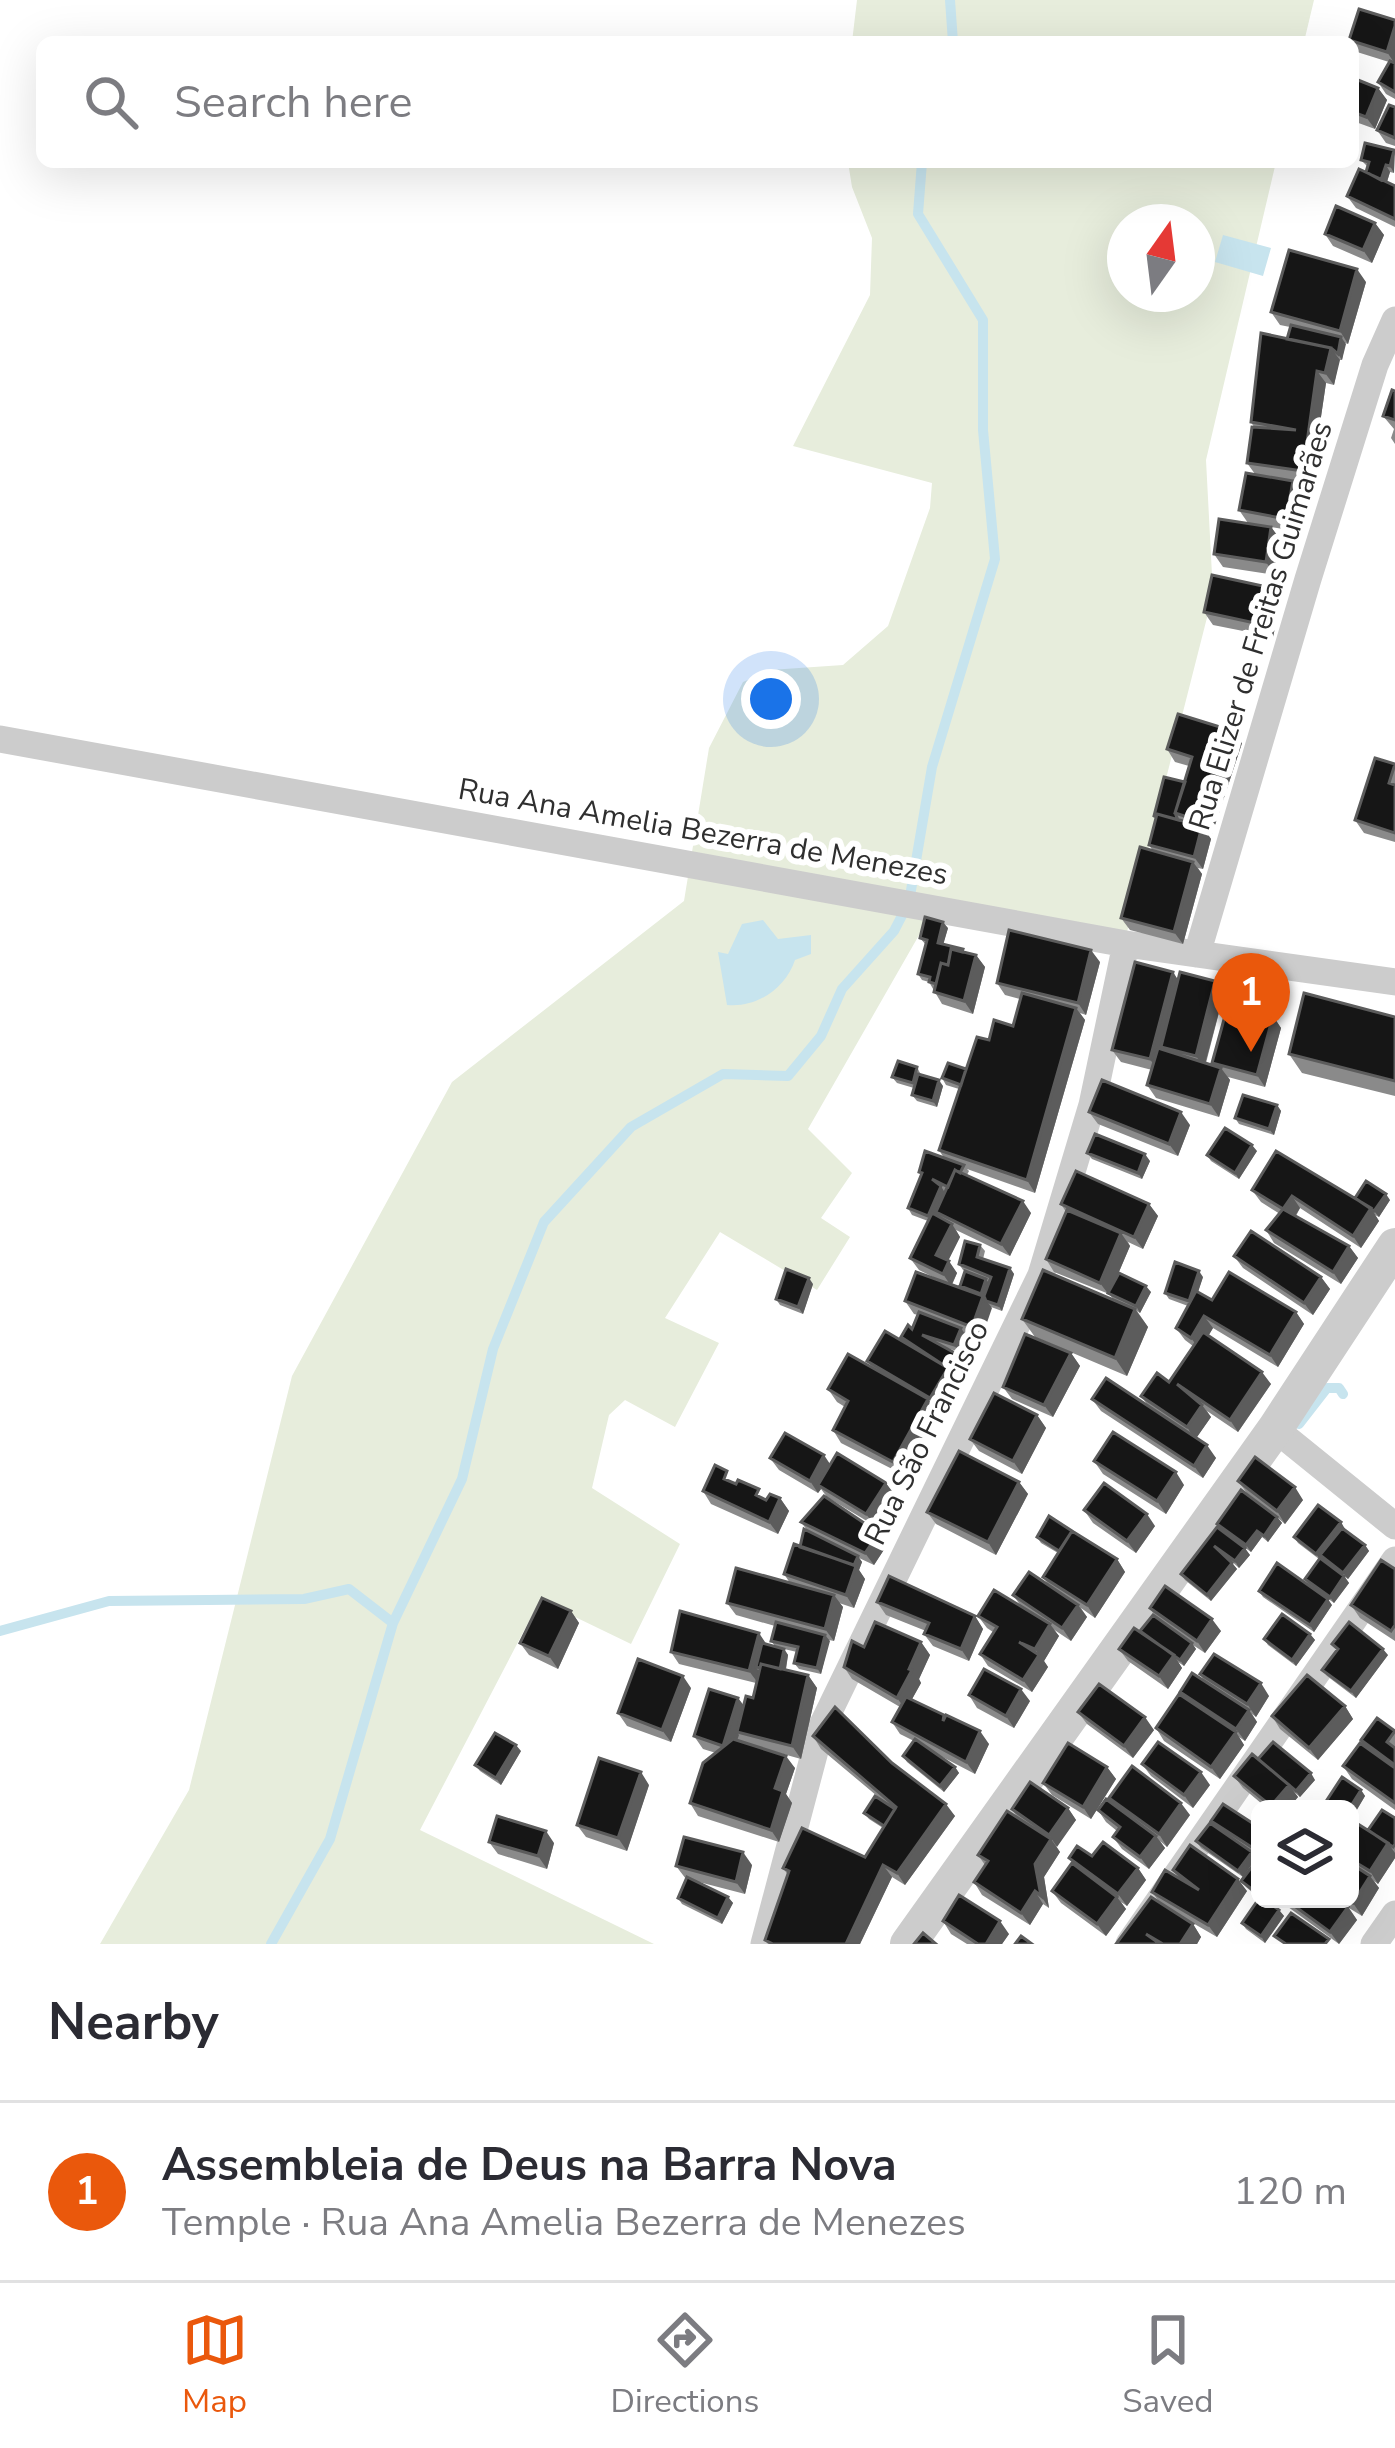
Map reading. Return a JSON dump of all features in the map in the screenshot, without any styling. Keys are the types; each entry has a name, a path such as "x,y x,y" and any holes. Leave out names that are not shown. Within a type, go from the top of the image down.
{"street":[{"name":"Rua Elizer de Freitas Guimarães","path":"1197,953 1314,558 1375,365 1395,320"},
{"name":"Rua Ana Amelia Bezerra de Menezes","path":"0,739 1126,944 1395,982"},
{"name":"Rua São Francisco","path":"764,1944 821,1728 1041,1275 1092,1106 1126,944"},
{"path":"908,1944 1275,1429 1395,1246"},
{"path":"1275,1429 1395,1526"},
{"path":"1129,1944 1395,1560"},
{"path":"1375,1944 1395,1914"}],"green space":[{"path":"857,0 1314,0 1305,36 853,36"},
{"path":"849,168 1275,168 1206,460 1213,594 1127,932 938,902 808,1129 852,1173 821,1218 850,1237 817,1290 720,1232 665,1318 719,1343 675,1427 625,1400 609,1415 592,1488 680,1544 631,1644 540,1600 420,1830 654,1944 100,1944 189,1790 292,1376 452,1082 684,901 709,748 743,682 770,670 843,665 888,626 930,508 932,483 793,446 870,295 872,238"}],"water":[{"path":"1223,235 1271,248 1263,276 1215,262"},
{"path":"763,920 778,939 811,935 811,954 795,960 769,994 749,1003 727,1005 718,952 728,954 742,924"}],"building":[{"path":"1359,9 1395,20 1387,52 1350,36"},
{"path":"1390,61 1395,63 1395,92 1378,82"},
{"path":"1359,80 1378,88 1366,117 1359,114"},
{"path":"1389,105 1395,107 1395,138 1377,130"},
{"path":"1365,143 1394,150 1381,180 1366,172 1369,162 1361,160"},
{"path":"1359,169 1395,186 1395,219 1347,196"},
{"path":"1336,206 1375,223 1363,250 1325,234"},
{"path":"1289,250 1357,269 1340,331 1271,312"},
{"path":"1291,325 1341,337 1338,354 1331,348 1287,339"},
{"path":"1261,333 1331,348 1325,373 1317,371 1303,471 1247,463 1252,427 1296,430 1251,422"},
{"path":"1395,391 1395,420 1383,416"},
{"path":"1246,473 1293,481 1286,519 1239,510"},
{"path":"1219,519 1271,527 1266,562 1214,554"},
{"path":"1212,575 1272,588 1264,625 1204,612"},
{"path":"1178,714 1233,731 1203,822 1175,813 1192,757 1167,749"},
{"path":"1375,758 1395,764 1389,783 1395,785 1395,833 1355,820"},
{"path":"1164,777 1185,782 1175,813 1178,820 1154,816"},
{"path":"1157,814 1202,826 1194,857 1149,845"},
{"path":"1140,847 1193,862 1174,932 1121,918"},
{"path":"925,917 943,922 938,943 963,949 951,949 948,965 941,963 936,984 918,974 927,940 920,938"},
{"path":"1009,930 1091,950 1078,1003 997,983"},
{"path":"951,949 976,955 964,1001 934,992 941,963 948,965"},
{"path":"1135,962 1173,972 1150,1059 1112,1050"},
{"path":"1180,972 1215,981 1196,1056 1161,1047"},
{"path":"1234,983 1264,991 1258,1012 1273,1016 1257,1075 1212,1063"},
{"path":"1022,993 1076,1008 1027,1180 939,1150 977,1037 989,1040 994,1020 1013,1026"},
{"path":"1304,993 1395,1017 1395,1081 1289,1054"},
{"path":"1158,1048 1221,1068 1210,1104 1147,1085"},
{"path":"898,1061 917,1067 913,1083 892,1077"},
{"path":"948,1063 966,1069 961,1085 942,1078"},
{"path":"918,1074 939,1080 933,1101 912,1095"},
{"path":"1102,1080 1181,1112 1169,1144 1089,1112"},
{"path":"1243,1095 1277,1105 1269,1129 1235,1118"},
{"path":"1225,1128 1252,1145 1235,1173 1207,1155"},
{"path":"1095,1134 1145,1154 1138,1173 1087,1153"},
{"path":"925,1151 964,1165 960,1173 955,1170 948,1187 932,1179 941,1186 928,1216 908,1208"},
{"path":"1276,1151 1371,1208 1353,1236 1292,1196 1283,1209 1252,1190"},
{"path":"955,1170 1023,1201 1001,1244 936,1212"},
{"path":"1076,1171 1149,1204 1134,1237 1061,1204"},
{"path":"1366,1181 1386,1194 1374,1211 1355,1198"},
{"path":"1283,1209 1349,1246 1333,1272 1266,1230"},
{"path":"1067,1210 1121,1233 1100,1283 1046,1259"},
{"path":"932,1213 952,1224 936,1255 949,1261 943,1274 910,1258"},
{"path":"1251,1231 1321,1277 1304,1303 1234,1256"},
{"path":"965,1241 980,1245 977,1257 1010,1268 998,1305 984,1296 991,1277 959,1264"},
{"path":"1175,1262 1199,1271 1189,1301 1165,1293"},
{"path":"786,1269 809,1278 798,1307 776,1299"},
{"path":"1043,1270 1135,1309 1115,1358 1022,1319"},
{"path":"965,1271 986,1279 981,1294 960,1286"},
{"path":"916,1272 983,1296 972,1327 905,1301"},
{"path":"1229,1272 1296,1312 1270,1355 1204,1316 1191,1338 1176,1328 1196,1291 1212,1300"},
{"path":"1119,1273 1146,1286 1136,1306 1108,1293"},
{"path":"919,1312 961,1328 954,1345 922,1335 964,1358 954,1372 901,1337 908,1325 912,1329"},
{"path":"885,1331 948,1368 930,1398 867,1361"},
{"path":"1203,1332 1262,1372 1230,1420 1177,1384 1202,1405 1187,1427 1141,1396 1157,1373 1169,1382"},
{"path":"1025,1334 1071,1353 1044,1405 1003,1387"},
{"path":"848,1354 928,1399 893,1462 833,1430 848,1401 828,1389"},
{"path":"1106,1378 1207,1445 1194,1466 1092,1399"},
{"path":"994,1393 1037,1415 1013,1461 970,1439"},
{"path":"1113,1432 1176,1472 1157,1501 1094,1461"},
{"path":"785,1433 824,1455 810,1481 770,1458"},
{"path":"959,1451 1019,1482 988,1542 927,1512"},
{"path":"837,1453 886,1483 866,1514 818,1485"},
{"path":"1255,1457 1295,1487 1277,1511 1238,1481"},
{"path":"715,1465 727,1471 724,1479 759,1489 756,1495 766,1500 770,1494 780,1498 769,1522 703,1491"},
{"path":"1104,1483 1147,1514 1127,1541 1084,1510"},
{"path":"1241,1490 1277,1517 1264,1536 1257,1531 1246,1545 1217,1524"},
{"path":"824,1496 879,1533 865,1553 801,1522"},
{"path":"1318,1505 1341,1522 1316,1554 1294,1537"},
{"path":"1049,1516 1072,1531 1059,1551 1037,1537"},
{"path":"1217,1527 1245,1548 1235,1561 1214,1546 1232,1563 1207,1595 1181,1574"},
{"path":"1342,1528 1365,1545 1343,1573 1320,1555"},
{"path":"804,1529 858,1556 854,1565 800,1547"},
{"path":"1072,1531 1117,1559 1087,1605 1043,1577"},
{"path":"794,1544 856,1566 846,1595 784,1574"},
{"path":"1320,1558 1344,1576 1330,1597 1305,1579"},
{"path":"1381,1560 1395,1569 1395,1625 1391,1631 1351,1605"},
{"path":"1277,1563 1328,1599 1310,1625 1259,1591"},
{"path":"736,1568 834,1595 825,1629 727,1603"},
{"path":"1029,1572 1078,1605 1062,1628 1013,1595"},
{"path":"889,1576 975,1616 961,1649 924,1634 929,1623 877,1602"},
{"path":"1165,1586 1212,1619 1197,1641 1150,1608"},
{"path":"994,1590 1050,1624 1035,1649 1019,1642 1039,1655 1023,1680 980,1654 997,1627 978,1616"},
{"path":"542,1598 571,1611 549,1656 520,1643"},
{"path":"680,1611 759,1633 749,1671 671,1652"},
{"path":"1282,1614 1310,1634 1292,1660 1264,1639"},
{"path":"1153,1615 1192,1643 1180,1660 1140,1631"},
{"path":"776,1622 825,1635 817,1668 794,1663 798,1647 771,1641"},
{"path":"875,1622 921,1642 897,1698 844,1667 852,1641 864,1647"},
{"path":"1349,1622 1383,1649 1351,1691 1322,1670 1338,1649 1332,1644"},
{"path":"1134,1628 1174,1655 1159,1676 1119,1649"},
{"path":"762,1643 784,1649 780,1669 756,1667"},
{"path":"1214,1654 1261,1683 1247,1704 1200,1674"},
{"path":"638,1659 683,1676 662,1730 618,1713"},
{"path":"761,1664 808,1675 792,1746 737,1732 746,1696 753,1698"},
{"path":"984,1669 1021,1689 1006,1716 969,1695"},
{"path":"1192,1673 1249,1710 1236,1729 1180,1692"},
{"path":"1307,1675 1345,1706 1309,1748 1272,1716"},
{"path":"1099,1684 1145,1717 1124,1746 1078,1712"},
{"path":"709,1689 738,1698 723,1746 694,1736"},
{"path":"1179,1694 1236,1732 1211,1767 1156,1728"},
{"path":"906,1697 944,1715 943,1721 946,1715 980,1731 966,1762 892,1722"},
{"path":"835,1707 892,1763 946,1804 897,1873 883,1865 846,1944 773,1944 765,1940 789,1871 783,1868 802,1828 865,1857 896,1807 813,1736"},
{"path":"1377,1718 1395,1731 1387,1742 1395,1748 1395,1765 1361,1740"},
{"path":"495,1733 516,1745 496,1778 475,1765"},
{"path":"733,1739 786,1756 775,1788 783,1791 771,1830 690,1803 703,1763"},
{"path":"915,1739 955,1767 940,1786 903,1756"},
{"path":"1158,1742 1201,1772 1184,1795 1142,1764"},
{"path":"1273,1742 1311,1773 1296,1791 1258,1759"},
{"path":"1068,1743 1107,1767 1083,1807 1043,1783"},
{"path":"1360,1743 1395,1768 1395,1803 1343,1766"},
{"path":"1252,1754 1289,1785 1276,1800 1264,1800 1234,1776"},
{"path":"599,1758 641,1772 618,1838 577,1825"},
{"path":"1132,1766 1181,1803 1159,1834 1109,1798"},
{"path":"1342,1777 1361,1790 1355,1800 1327,1800"},
{"path":"1030,1782 1068,1808 1049,1835 1012,1809"},
{"path":"875,1796 895,1809 884,1826 864,1813"},
{"path":"1106,1799 1156,1836 1140,1857 1113,1837 1120,1827 1098,1810"},
{"path":"1223,1804 1251,1822 1251,1847 1211,1821"},
{"path":"1382,1810 1395,1818 1393,1847 1368,1830"},
{"path":"1007,1811 1051,1839 1035,1864 1041,1896 1035,1891 1021,1913 974,1882 988,1861 978,1855"},
{"path":"497,1816 546,1831 538,1856 489,1842"},
{"path":"1210,1823 1251,1853 1238,1871 1196,1841"},
{"path":"1359,1825 1388,1843 1370,1871 1359,1864"},
{"path":"684,1837 743,1852 736,1882 676,1866"},
{"path":"1103,1842 1138,1868 1118,1894 1069,1858 1077,1846 1092,1856"},
{"path":"1190,1845 1238,1879 1208,1925 1152,1892 1165,1870 1199,1890 1173,1870"},
{"path":"1072,1863 1117,1897 1097,1924 1052,1891"},
{"path":"1251,1868 1251,1888 1241,1881"},
{"path":"1359,1869 1370,1876 1359,1893"},
{"path":"687,1877 728,1897 718,1918 678,1898"},
{"path":"959,1895 1000,1921 986,1944 978,1944 943,1921"},
{"path":"1151,1897 1193,1924 1180,1944 1163,1944 1146,1934 1160,1944 1116,1944"},
{"path":"1252,1908 1279,1910 1261,1936 1242,1923"},
{"path":"1297,1908 1347,1908 1330,1932"},
{"path":"1291,1913 1329,1939 1325,1944 1286,1944 1274,1936"},
{"path":"923,1933 936,1944 914,1944"}],"waterway":[{"path":"950,0 953,36"},
{"path":"271,1944 330,1839 393,1623 462,1479 493,1349 544,1222 631,1127 723,1074 788,1076 821,1036 842,989 894,931 909,902 932,767 995,559 983,430 983,320 918,214 922,168"},
{"path":"1299,1424 1327,1388 1339,1388 1343,1394"},
{"path":"0,1631 109,1601 304,1599 349,1589 393,1623"}],"place":[{"name":"Assembleia de Deus na Barra Nova","path":"1251,1052"}]}
